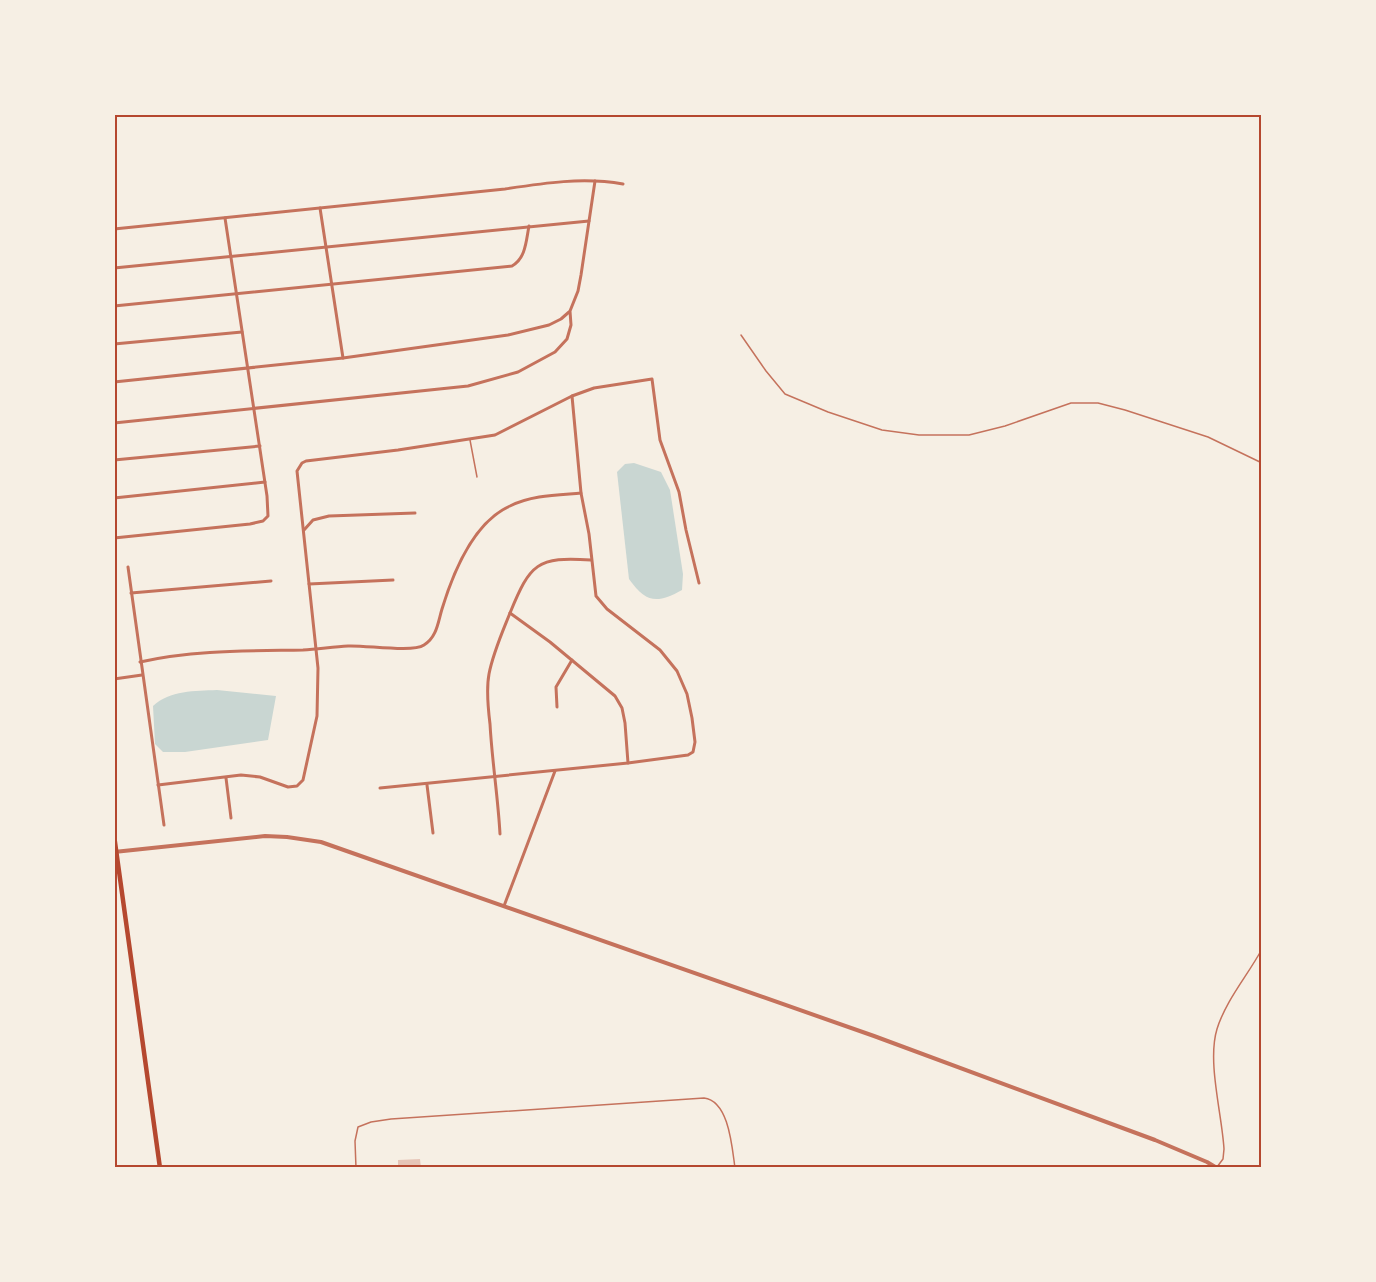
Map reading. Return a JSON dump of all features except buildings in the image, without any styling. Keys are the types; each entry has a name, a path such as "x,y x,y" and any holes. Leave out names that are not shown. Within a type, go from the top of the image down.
{"main road":[{"path":"114,835 160,1168"}],"street":[{"path":"114,423 468,386 507,376 555,352 570,332 570,311 578,291 595,181"},
{"path":"114,229 550,182 595,181 623,184"},
{"path":"320,208 343,358"},
{"path":"114,538 262,521 269,513 225,218"},
{"path":"114,268 590,221"},
{"path":"114,306 512,266 523,254 529,226"},
{"path":"114,382 343,358 518,333 561,320 570,311"},
{"path":"114,344 242,332"},
{"path":"159,786 252,776 288,787 297,786 303,780 318,716 317,649 297,471 302,464 314,459 470,439 504,432 572,396 594,388 652,379 660,440 679,492 699,582"},
{"path":"380,788 628,763 689,754 695,746 692,718 684,685 670,660 645,637 614,615 598,600 594,591 581,493 572,396"},
{"path":"114,460 260,446"},
{"path":"114,498 265,482"},
{"path":"140,662 195,654 376,646 411,649 424,645 434,635 444,603 465,555 492,517 520,502 538,497 581,493"},
{"path":"303,531 313,520 329,516 415,513"},
{"path":"500,834 489,713 489,675 510,612 534,568 550,561 563,559 591,560"},
{"path":"128,567 164,825"},
{"path":"309,584 393,580"},
{"path":"131,593 271,581"},
{"path":"510,612 572,660 619,701 625,723 628,763"},
{"path":"557,707 556,687 572,660"},
{"path":"114,679 142,675"},
{"path":"504,906 555,771"},
{"path":"226,778 231,819"},
{"path":"427,784 434,833"},
{"path":"115,852 234,838 265,836 308,839 351,852 874,1036 1155,1140 1216,1168"}],"lane":[{"path":"741,335 777,386 785,393 828,412 882,430 919,435 969,435 1005,426 1071,403 1098,403 1208,437 1262,463"},
{"path":"470,439 477,477"},
{"path":"1216,1168 1222,1159 1224,1149 1214,1066 1215,1038 1226,1010 1262,949"},
{"path":"356,1168 355,1141 358,1127 371,1122 693,1098 704,1098 714,1102 723,1112 735,1168"}],"shaded area":[{"path":"634,463 661,472 670,490 683,574 682,590 666,598 647,597 629,579 617,472 625,464"},
{"path":"217,690 276,696 268,740 185,752 163,752 155,744 153,706 175,694"}]}
